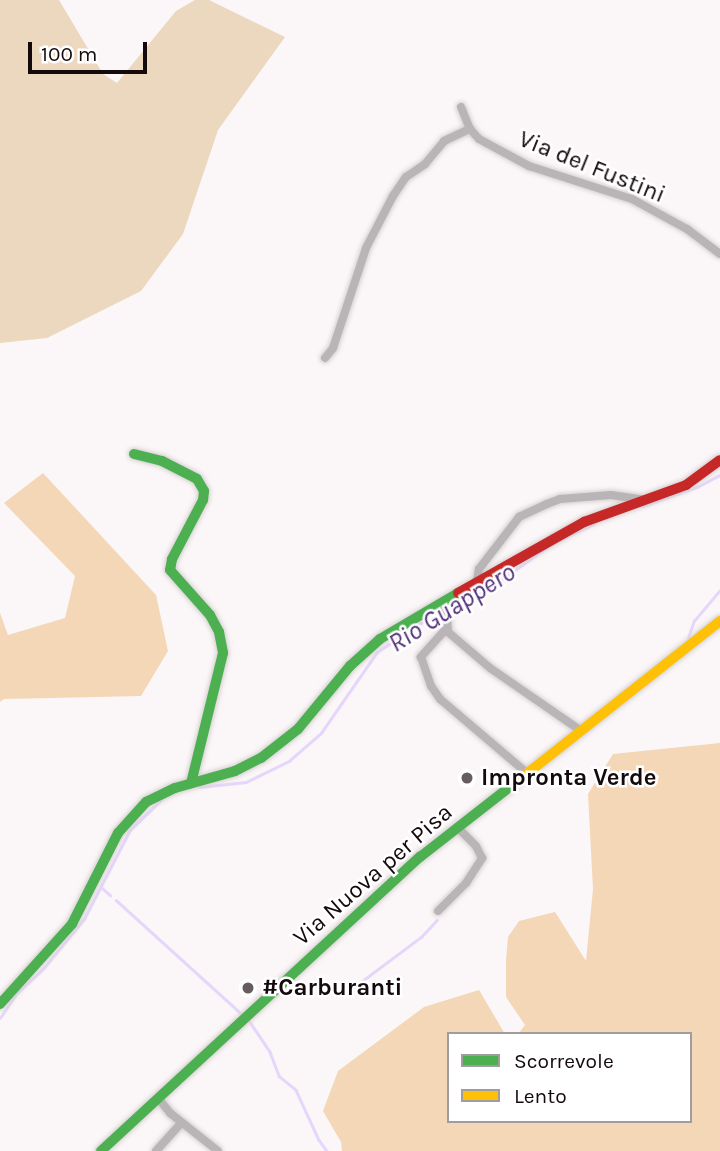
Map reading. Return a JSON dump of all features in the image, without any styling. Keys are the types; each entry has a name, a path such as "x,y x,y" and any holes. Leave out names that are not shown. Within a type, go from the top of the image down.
{"street":[{"path":"326,358 333,348 366,248 393,196 406,177 425,164 444,141 470,129 461,107"},
{"name":"Via del Fustini","path":"470,129 479,139 529,166 603,188 657,211 720,254"},
{"path":"134,454 162,461 197,479 204,491 203,500 172,559 170,570 210,615 219,632 223,653 191,783"},
{"path":"0,1004 72,924 102,862 126,821 146,802 191,783 235,771 261,758 298,729 367,650 443,610 477,581 584,523 686,485 720,460"},
{"path":"477,581 477,572 491,550 519,517 547,503 560,499 611,495 645,500"},
{"path":"443,610 446,629 490,668 580,730"},
{"name":"Via Nuova per Pisa","path":"101,1151 390,883 457,827 720,621"},
{"path":"446,629 421,657 431,686 440,699 527,773"},
{"path":"439,911 466,883 482,858 476,846 457,827"},
{"path":"158,1098 181,1123 218,1151"},
{"path":"156,1151 181,1123"}],"shaded area":[{"path":"0,0 59,0 103,74 117,83 176,11 195,0 209,0 285,37 218,130 183,234 141,291 47,338 0,343"},
{"path":"43,473 156,595 168,651 141,696 4,699 0,702 0,613 8,635 65,618 75,576 4,503"},
{"path":"720,743 720,1151 342,1151 341,1142 323,1111 338,1071 424,1007 479,990 504,1032 447,1032 447,1123 692,1123 692,1032 520,1032 525,1025 506,997 508,937 519,921 555,912 586,961 593,889 588,794 613,754"}],"waterway":[{"name":"Rio Guappero","path":"643,506 697,487 720,475"},
{"name":"Rio Guappero","path":"566,537 594,524"},
{"name":"Rio Guappero","path":"199,787 246,782 289,761 321,733 377,652 421,623 490,588 547,547"},
{"path":"688,638 694,621 720,590"},
{"name":"Rio Guappero","path":"0,1018 16,994 43,969 84,919 130,830 160,801"},
{"path":"102,888 110,895"},
{"path":"116,900 243,1015"},
{"path":"342,996 421,937 437,920"},
{"path":"250,1022 270,1052 279,1076 296,1090 319,1140 327,1151"}],"traffic: fast":[{"path":"134,454 162,461 197,479 204,491 203,500 172,559 170,570 210,615 219,632 223,653 191,783"},
{"path":"0,1004 72,924 118,833 146,802 175,788 235,771 261,758 298,729 350,666 380,639 458,593"},
{"path":"101,1151 420,857 520,779"}],"traffic: slow":[{"path":"520,779 720,621"}],"traffic: jam":[{"path":"458,593 584,522 686,485 720,460"}],"place":[{"name":"Impronta Verde","path":"467,778"},
{"name":"#Carburanti","path":"248,988"}]}
